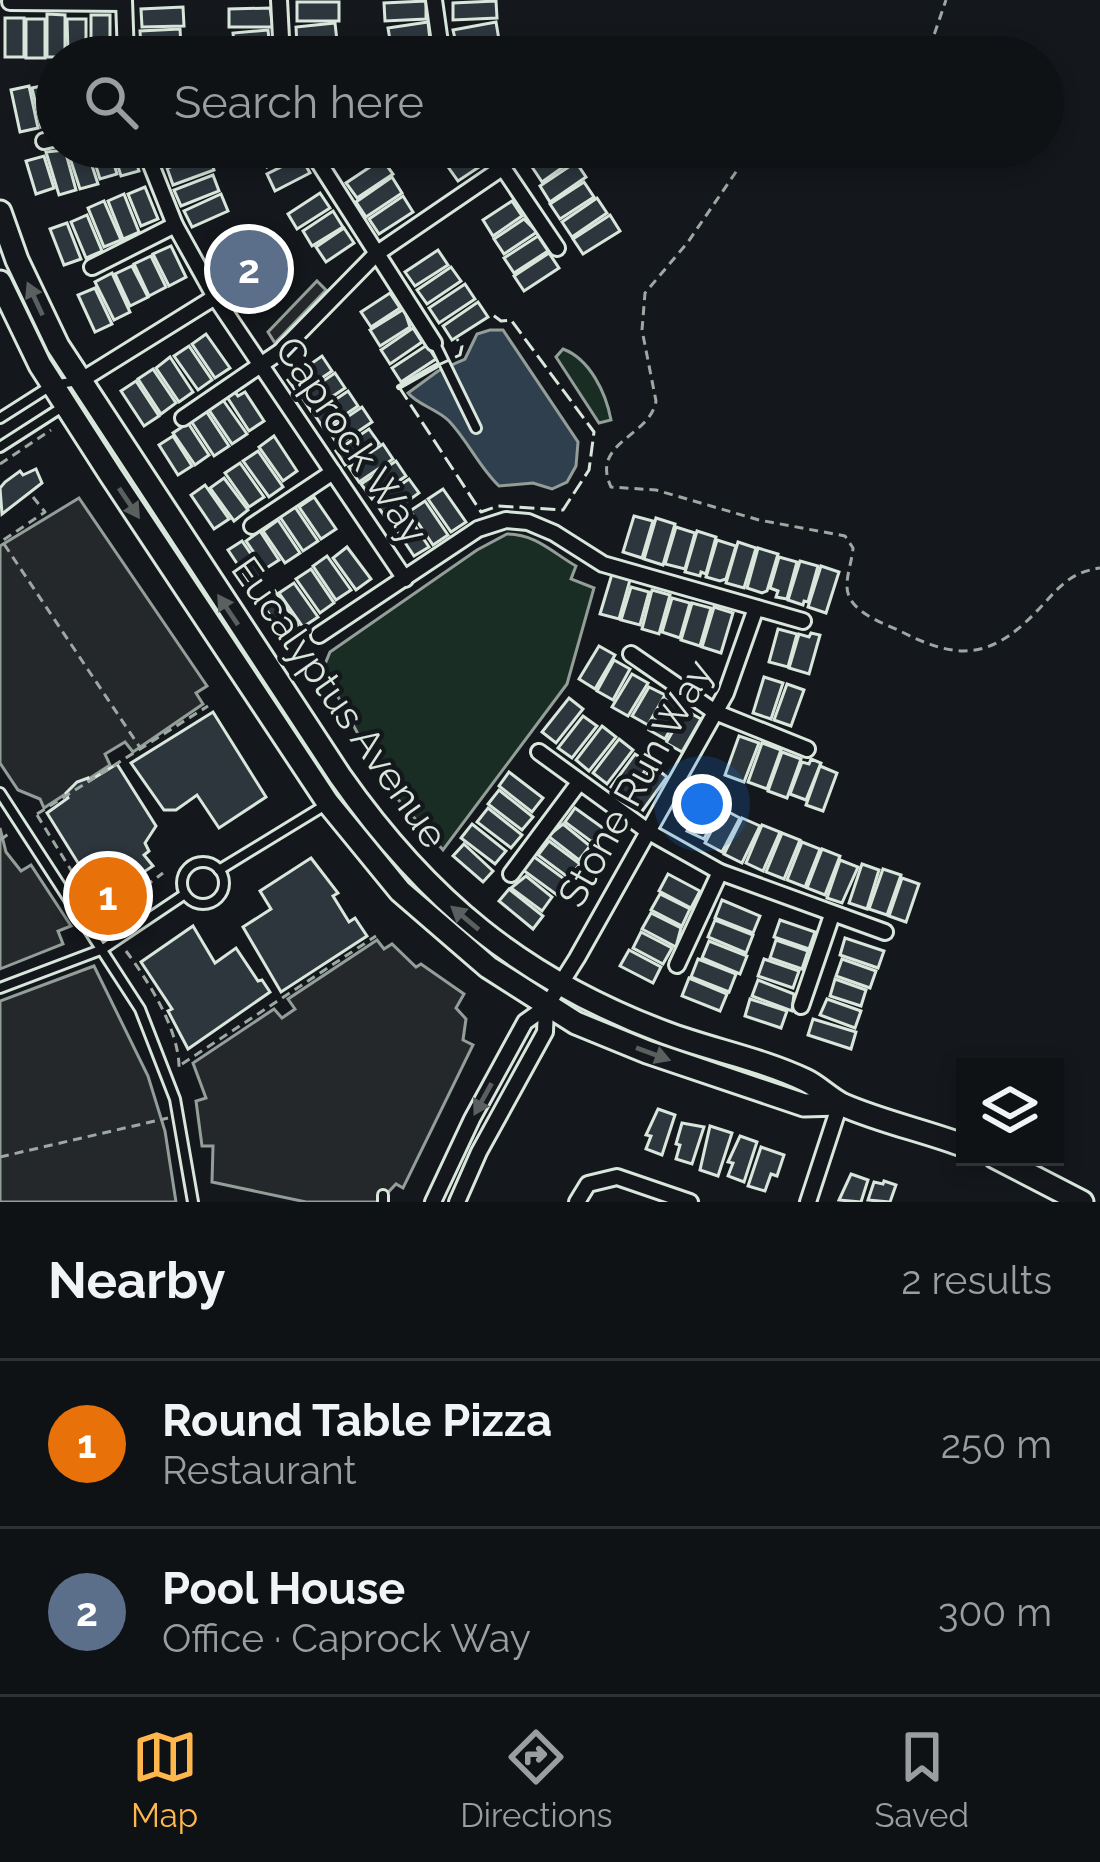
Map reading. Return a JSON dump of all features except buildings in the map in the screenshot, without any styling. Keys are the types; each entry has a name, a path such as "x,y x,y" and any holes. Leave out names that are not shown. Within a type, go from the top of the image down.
{"main road":[{"name":"Eucalyptus Avenue","path":"0,212 39,308 80,381 340,776 424,882 498,945 561,984 659,1030 806,1080 840,1104 956,1143"},
{"name":"Eucalyptus Avenue","path":"0,282 64,405 328,803 400,891 439,928 546,1007 647,1052 749,1087 804,1105 840,1104"},
{"path":"328,803 344,805 386,856 424,882"},
{"path":"1012,1166 1082,1202"}],"street":[{"path":"279,0 281,36"},
{"path":"434,0 439,36"},
{"path":"10,2 124,1 125,36"},
{"name":"Caprock Way","path":"152,168 175,226 215,297 405,579"},
{"path":"323,168 434,343"},
{"path":"183,418 290,343 376,254 502,168 557,248"},
{"path":"92,267 175,226"},
{"path":"80,381 215,297"},
{"path":"251,526 333,472"},
{"path":"320,635 478,529 516,520 554,533 603,564 803,621"},
{"name":"Stone Run Way","path":"546,1007 715,712 739,663 756,608"},
{"path":"631,654 715,712 807,749"},
{"path":"539,752 649,832 720,872 885,932"},
{"path":"511,874 578,784"},
{"path":"677,965 720,872"},
{"path":"801,1006 832,915"},
{"path":"434,1202 525,1022 546,1007"},
{"path":"457,1202 545,1032 546,1007"},
{"path":"808,1202 840,1104"},
{"path":"577,1202 588,1184 617,1178 690,1202"}],"lane":[{"path":"434,343 476,428"},
{"path":"0,418 52,385 80,381"},
{"path":"0,447 64,405"},
{"path":"0,794 140,1009 178,1115 193,1202"},
{"path":"219,870 328,803"},
{"path":"201,862 219,870 223,890 214,901 195,903 185,894 182,880 188,868 201,862"},
{"path":"0,988 103,949 185,894"}],"path":[{"path":"934,36 946,0"},
{"path":"739,168 688,242 645,293 642,330 656,401 654,413 610,451 606,474 611,487 656,490 759,520 845,536 853,548 847,585 852,602 933,648 949,651 984,650 1033,616 1066,578 1100,568"},
{"path":"0,464 51,430"},
{"path":"33,497 45,512 1,541 141,749"},
{"path":"0,840 208,706"},
{"path":"180,1066 376,936"},
{"path":"0,1157 178,1115"}],"green space":[{"path":"563,349 595,378 611,420 599,423 556,357"},
{"path":"507,534 544,545 576,566 571,579 594,588 567,684 443,850 386,786 323,669 330,652"}],"shaded area":[{"path":"317,281 326,290 275,343 268,332"},
{"path":"79,498 207,686 196,693 203,704 133,752 125,742 105,754 110,765 44,808 40,799 18,790 0,763 0,546"},
{"path":"0,828 6,852 21,871 31,865 71,926 58,931 63,944 0,969"},
{"path":"377,940 384,949 392,944 416,967 421,964 464,994 456,1008 466,1019 463,1040 473,1045 403,1188 396,1184 379,1202 306,1202 212,1182 213,1146 202,1146 196,1101 206,1098 193,1063 274,1009 282,1018 295,1009 288,999"},
{"path":"94,966 148,1076 165,1131 176,1202 0,1202 0,1001"}],"water":[{"path":"503,330 578,442 576,466 567,482 552,489 533,483 499,486 449,421 408,393 465,359 477,334"}],"fence":[{"path":"399,387 481,512 498,506 563,510 589,470 594,432 511,320 501,321 493,315"},
{"path":"436,366 460,355 462,346 457,339"}],"wall":[{"path":"399,387 436,366"}],"place":[{"name":"Pool House","path":"249,269"},
{"name":"Round Table Pizza","path":"108,896"}]}
